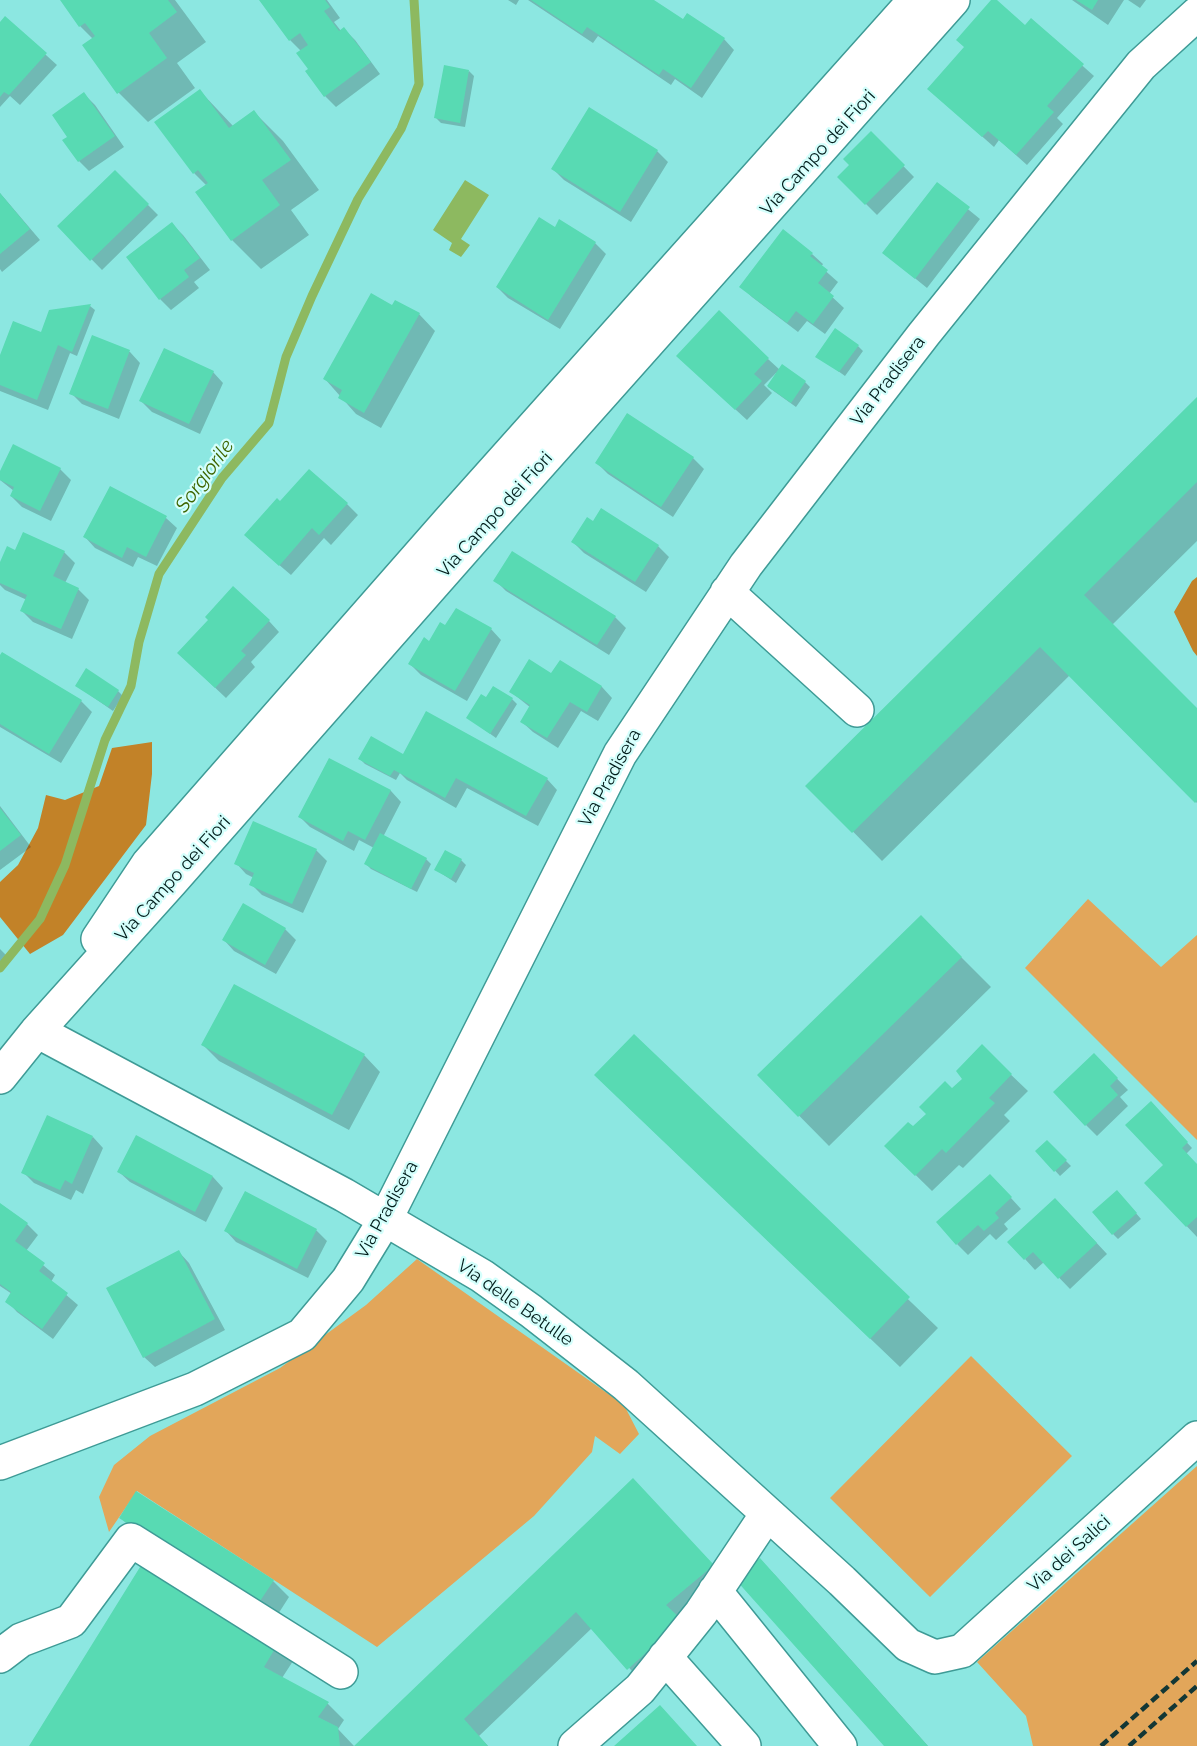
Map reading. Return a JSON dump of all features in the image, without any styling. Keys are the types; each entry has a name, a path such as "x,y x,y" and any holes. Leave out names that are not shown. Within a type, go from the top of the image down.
{"street":[{"name":"Via Campo dei Fiori","path":"37,1031 148,864 451,519 915,0"},
{"name":"Via Campo dei Fiori","path":"0,1077 37,1031 953,0"},
{"name":"Via Pradisera","path":"0,1463 195,1389 302,1335 348,1280 386,1218 620,754 727,592 924,333 1142,65 1197,14"},
{"path":"727,592 857,710"},
{"name":"Via delle Betulle","path":"37,1031 386,1218 482,1276 626,1385 908,1645 935,1657"},
{"name":"Via dei Salici","path":"935,1657 962,1651 1197,1438"},
{"path":"575,1746 640,1689 700,1613 767,1514"},
{"path":"0,1656 21,1640 71,1621 131,1540 341,1672"},
{"path":"715,1591 840,1746"},
{"path":"665,1657 744,1746"}],"shaded area":[{"path":"465,180 489,195 461,239 470,245 461,257 449,250 452,243 433,230"},
{"path":"1197,577 1197,656 1174,612 1192,581"},
{"path":"152,742 152,774 146,825 63,935 30,954 0,917 0,882 18,865 38,828 46,795 65,800 99,786 112,748"},
{"path":"1088,899 1161,967 1197,935 1197,1140 1025,968"},
{"path":"417,1259 624,1405 639,1434 620,1454 595,1436 592,1452 534,1516 377,1647 137,1491 109,1532 99,1497 114,1465 150,1436 280,1368 366,1305"},
{"path":"971,1356 1072,1456 930,1597 830,1498"},
{"path":"1197,1466 1197,1746 1033,1746 1026,1716 977,1662"}],"building":[{"path":"60,0 168,0 177,12 149,33 167,58 117,94 82,45 95,36 85,23 79,27"},
{"path":"259,0 325,0 330,7 324,11 339,31 344,27 371,62 324,97 305,71 308,69 296,53 308,45 300,33 289,41"},
{"path":"531,0 654,0 683,19 687,13 725,38 691,88 663,69 659,75 587,27 582,34"},
{"path":"991,0 997,0 1025,25 1031,18 1084,64 1047,106 1054,112 1016,155 988,131 982,137 927,89 964,47 956,40"},
{"path":"1076,0 1098,0 1092,10"},
{"path":"5,16 47,53 9,95 4,92 0,97 0,22"},
{"path":"444,65 469,70 460,123 434,118"},
{"path":"200,89 229,128 254,110 291,160 262,180 280,205 231,241 195,192 208,183 198,170 193,174 154,122"},
{"path":"84,92 115,136 78,162 62,140 67,137 52,115"},
{"path":"589,107 658,150 620,212 551,169"},
{"path":"871,131 905,165 865,205 837,177 849,165 843,159"},
{"path":"115,170 149,204 90,261 57,226"},
{"path":"937,182 970,207 915,279 882,253"},
{"path":"0,193 30,229 0,254"},
{"path":"539,217 555,227 559,219 596,242 548,320 496,287"},
{"path":"172,222 200,258 184,270 189,277 159,300 126,257"},
{"path":"783,229 813,253 810,256 828,270 818,283 834,296 813,324 796,311 787,323 739,287"},
{"path":"371,293 392,305 395,300 420,313 364,413 338,398 342,390 323,379"},
{"path":"91,304 72,352 58,345 37,400 0,385 0,355 13,321 41,332 49,310"},
{"path":"719,310 769,358 754,374 762,381 735,410 676,356"},
{"path":"835,328 859,345 839,372 815,357"},
{"path":"92,335 130,350 108,409 69,394"},
{"path":"164,348 214,371 189,424 139,401"},
{"path":"782,364 806,381 791,403 767,386"},
{"path":"1197,397 1197,482 1084,595 1197,708 1197,801 1195,803 1040,647 852,833 805,786"},
{"path":"627,413 694,457 661,507 595,463"},
{"path":"13,444 61,468 40,511 10,496 14,487 0,480 0,471"},
{"path":"309,469 348,503 319,535 312,528 279,566 244,535 277,498 280,501"},
{"path":"110,486 167,516 146,557 127,547 122,558 83,537"},
{"path":"601,508 659,545 635,582 571,542 587,517 593,521"},
{"path":"23,532 65,551 53,576 79,588 61,629 20,611 27,595 0,583 0,562 7,546 15,550"},
{"path":"512,551 616,616 597,645 493,581"},
{"path":"233,586 270,620 241,651 246,655 215,688 177,653 208,620 205,617"},
{"path":"456,608 492,628 455,691 408,664 424,637 429,641 440,622 445,625"},
{"path":"2,652 82,700 49,754 0,724 0,655"},
{"path":"529,659 551,673 560,660 602,686 587,712 570,702 547,738 520,722 530,705 509,692"},
{"path":"86,668 119,690 108,707 75,686"},
{"path":"493,686 513,698 490,734 466,718 481,694 486,697"},
{"path":"426,711 548,778 526,816 456,778 445,798 394,770 390,776 358,759 371,736 403,754"},
{"path":"329,758 391,790 365,840 348,831 343,841 298,817"},
{"path":"0,808 21,835 0,851"},
{"path":"253,821 317,849 292,904 249,885 254,873 234,864"},
{"path":"380,833 427,858 411,889 364,864"},
{"path":"445,850 462,859 451,879 434,870"},
{"path":"243,903 286,928 265,965 222,940"},
{"path":"921,915 962,957 798,1117 757,1075"},
{"path":"234,984 365,1054 332,1115 201,1045"},
{"path":"634,1034 910,1297 870,1339 594,1075"},
{"path":"982,1044 1012,1074 989,1098 995,1103 946,1153 942,1149 915,1176 884,1146 908,1122 913,1126 926,1114 919,1107 945,1081 952,1088 962,1079 956,1071"},
{"path":"1094,1053 1118,1078 1110,1086 1118,1095 1085,1126 1053,1092"},
{"path":"1151,1101 1188,1142 1182,1148 1197,1164 1197,1217 1186,1227 1144,1183 1163,1165 1125,1125"},
{"path":"47,1115 93,1136 72,1184 65,1180 60,1190 21,1173"},
{"path":"136,1135 213,1176 195,1212 117,1172"},
{"path":"1047,1140 1067,1160 1054,1172 1035,1151"},
{"path":"990,1174 1012,1197 995,1213 999,1218 984,1231 978,1225 956,1245 936,1222"},
{"path":"1117,1190 1137,1213 1112,1235 1092,1212"},
{"path":"245,1191 317,1229 297,1269 224,1231"},
{"path":"1055,1198 1097,1243 1058,1279 1033,1252 1024,1260 1007,1242"},
{"path":"0,1203 28,1223 15,1241 45,1263 39,1271 68,1293 42,1329 5,1302 11,1292 0,1284"},
{"path":"179,1250 215,1319 143,1358 106,1288"},
{"path":"633,1478 714,1565 666,1605 682,1620 627,1670 576,1612 464,1719 488,1746 354,1746"},
{"path":"136,1491 274,1580 256,1607 119,1518"},
{"path":"760,1558 928,1746 884,1746 735,1579"},
{"path":"145,1559 280,1640 264,1667 329,1702 318,1717 338,1727 340,1746 29,1746"},
{"path":"660,1705 697,1746 614,1746"}],"waterway":[{"name":"Sorgiorile","path":"0,968 40,919 65,865 105,740 131,686 139,642 159,574 222,478 269,423 286,357 312,296 358,199 401,129 419,84 414,0"}],"railway":[{"path":"1101,1746 1197,1661"},
{"path":"1129,1746 1197,1686"}]}
